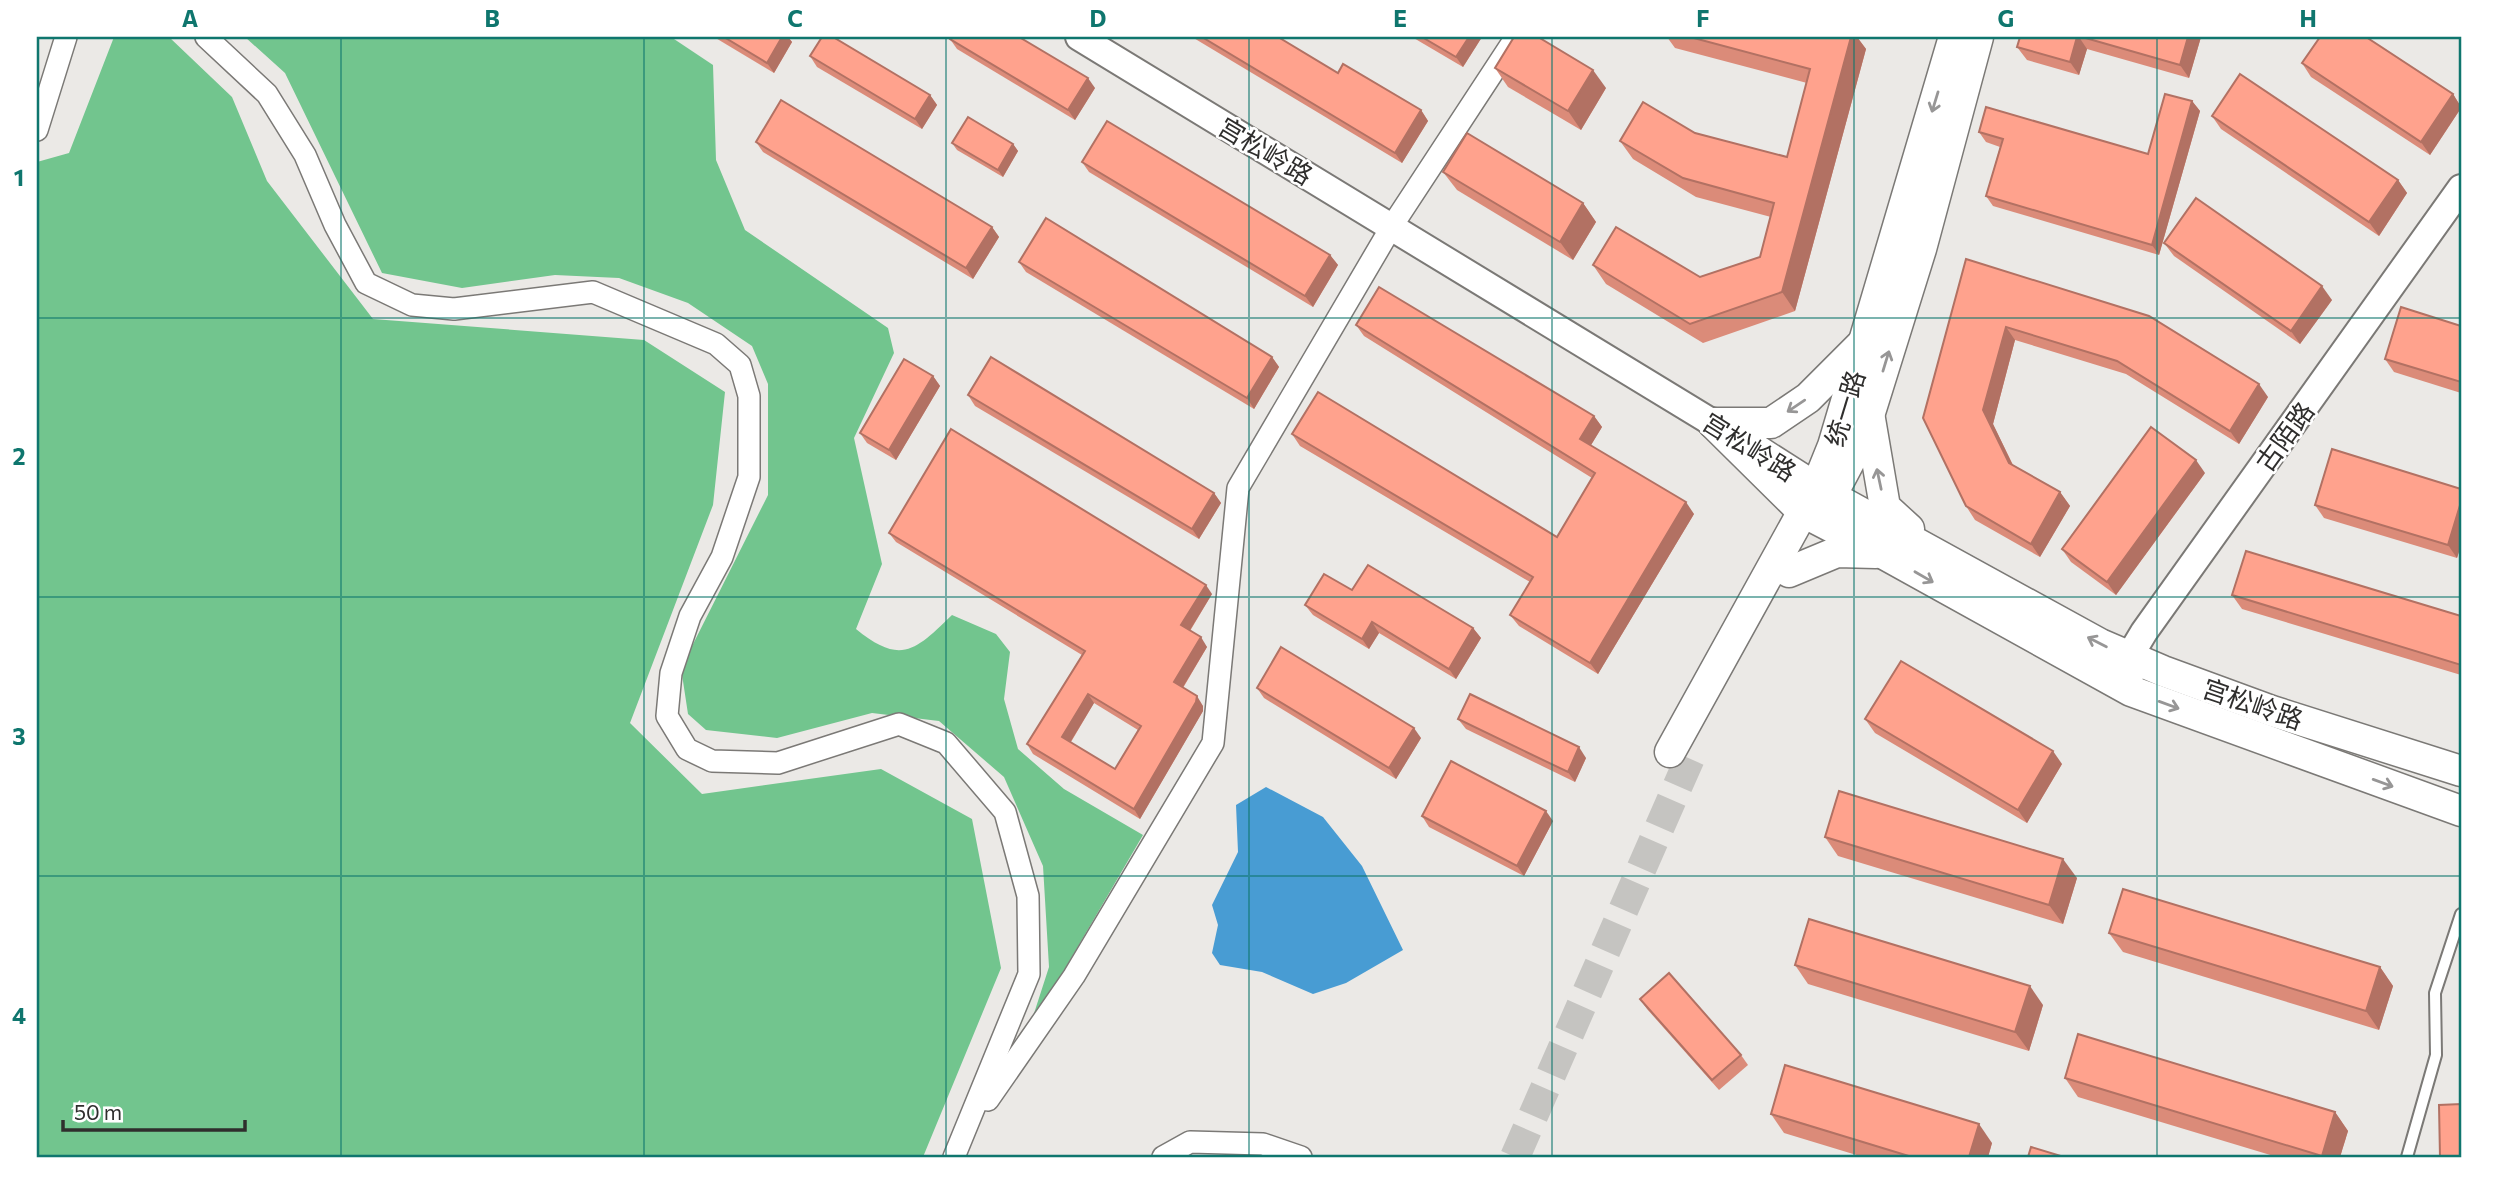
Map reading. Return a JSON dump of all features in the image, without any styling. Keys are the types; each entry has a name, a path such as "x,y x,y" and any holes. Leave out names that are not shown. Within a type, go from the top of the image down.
{"main road":[{"name":"统一路","path":"1956,38 1817,504 1789,572 1682,751 1817,504 1862,438 1921,250 1956,38"},
{"path":"1713,424 1771,423 1808,398 1864,343"},
{"path":"1869,415 1885,507 1932,550"},
{"name":"宫松岭路","path":"1713,424 1817,504 1932,550 2099,644 2272,711 2461,771"},
{"path":"1817,504 1884,554 2131,691 2461,811"},
{"path":"1789,572 1837,552 1884,554"}],"street":[{"path":"37,130 66,37"},
{"path":"206,37 267,94 305,155 335,225 366,283 412,305 454,309 593,292 716,344 740,365 750,396 749,477 722,557 690,616 671,673 667,716 687,749 712,761 778,763 899,724 946,743 1005,812 1028,896 1029,974 955,1157"},
{"name":"宫松岭路","path":"1079,37 1713,424"},
{"path":"955,1157 992,1093 1074,976 1213,743 1238,488 1392,226 1516,37"},
{"name":"古陌路","path":"2129,657 2461,188"},
{"path":"2129,657 2131,691"},
{"path":"1163,1157 1190,1142 1263,1144 1301,1157"}],"lane":[{"path":"2407,1157 2436,1055 2435,993 2461,914"}],"green space":[{"path":"114,37 169,37 232,97 267,181 373,319 644,340 725,392 713,505 630,723 702,794 881,769 972,819 1001,968 923,1157 37,1157 37,162 69,153"},
{"path":"245,37 671,37 713,65 716,160 745,230 888,328 894,353 854,438 882,564 856,629 885,647 897,650 918,645 952,615 996,634 1010,652 1004,699 1018,749 1064,789 1143,835 1028,1032 1049,967 1043,866 1004,777 939,721 872,713 777,738 706,730 688,714 681,668 768,495 768,384 752,346 688,303 619,278 555,275 462,288 382,273 285,73"}],"water":[{"path":"1266,787 1323,817 1362,866 1403,950 1346,983 1313,994 1262,972 1220,965 1212,953 1218,925 1212,905 1238,852 1236,805"}],"building":[{"path":"724,37 782,37 767,63"},
{"path":"822,37 833,37 930,95 915,119 810,56"},
{"path":"1019,37 1088,78 1068,110 950,39"},
{"path":"1202,37 1278,37 1338,73 1343,64 1421,110 1395,153"},
{"path":"1422,37 1469,37 1456,57"},
{"path":"1514,37 1538,37 1593,70 1568,111 1495,68"},
{"path":"1690,37 1851,37 1782,292 1690,324 1593,265 1616,227 1700,277 1760,257 1774,203 1683,178 1620,141 1643,102 1695,133 1787,157 1810,69"},
{"path":"2020,37 2077,37 2070,62 2017,47"},
{"path":"2082,37 2188,37 2180,65"},
{"path":"2320,37 2366,37 2453,94 2421,142 2302,63"},
{"path":"2240,74 2398,180 2369,222 2212,116"},
{"path":"2165,94 2192,101 2152,245 1986,196 2003,139 1979,132 1986,107 2148,154"},
{"path":"781,100 992,227 966,268 756,142"},
{"path":"968,117 1013,144 998,170 952,143"},
{"path":"1107,121 1330,255 1305,296 1082,162"},
{"path":"1467,133 1583,203 1560,242 1443,172"},
{"path":"2196,198 2322,286 2291,331 2164,243"},
{"path":"1046,218 1272,357 1247,398 1019,262"},
{"path":"1966,259 2149,316 2259,384 2230,431 2117,361 2006,327 1983,410 2009,463 2060,492 2031,544 1966,506 1923,418"},
{"path":"1379,287 1594,416 1580,439 1686,502 1590,663 1510,615 1533,577 1292,434 1318,392 1557,537 1595,473 1356,325"},
{"path":"2401,307 2461,326 2461,382 2385,359"},
{"path":"991,357 1214,493 1192,529 968,395"},
{"path":"904,359 933,376 889,450 860,433"},
{"path":"2151,427 2196,460 2107,582 2062,549"},
{"path":"951,429 1206,585 1181,625 1201,637 1174,682 1197,696 1196,702 1134,809 1027,744 1085,651 889,533","holes":["1088,694 1141,726 1115,769 1062,737"]},
{"path":"2332,449 2461,489 2461,502 2448,545 2315,505"},
{"path":"2246,551 2461,616 2461,665 2232,595"},
{"path":"1368,565 1473,628 1449,669 1372,622 1362,639 1305,605 1324,574 1352,590"},
{"path":"1281,647 1414,728 1389,768 1257,688"},
{"path":"1901,661 2053,751 2018,810 1865,719"},
{"path":"1470,694 1579,747 1568,772 1458,719"},
{"path":"1451,761 1546,811 1517,866 1422,816"},
{"path":"1839,791 2063,859 2049,905 1825,837"},
{"path":"2123,889 2380,967 2366,1011 2109,933"},
{"path":"1809,919 2030,986 2015,1032 1795,965"},
{"path":"1669,973 1741,1055 1712,1080 1640,999"},
{"path":"2078,1034 2335,1112 2322,1156 2065,1078"},
{"path":"1785,1065 1979,1124 1969,1157 1912,1157 1771,1114"},
{"path":"2461,1104 2461,1157 2440,1157 2439,1105"},
{"path":"2031,1147 2064,1157 2028,1157"}],"tunnel":[{"path":"1515,1157 1693,751"}]}
